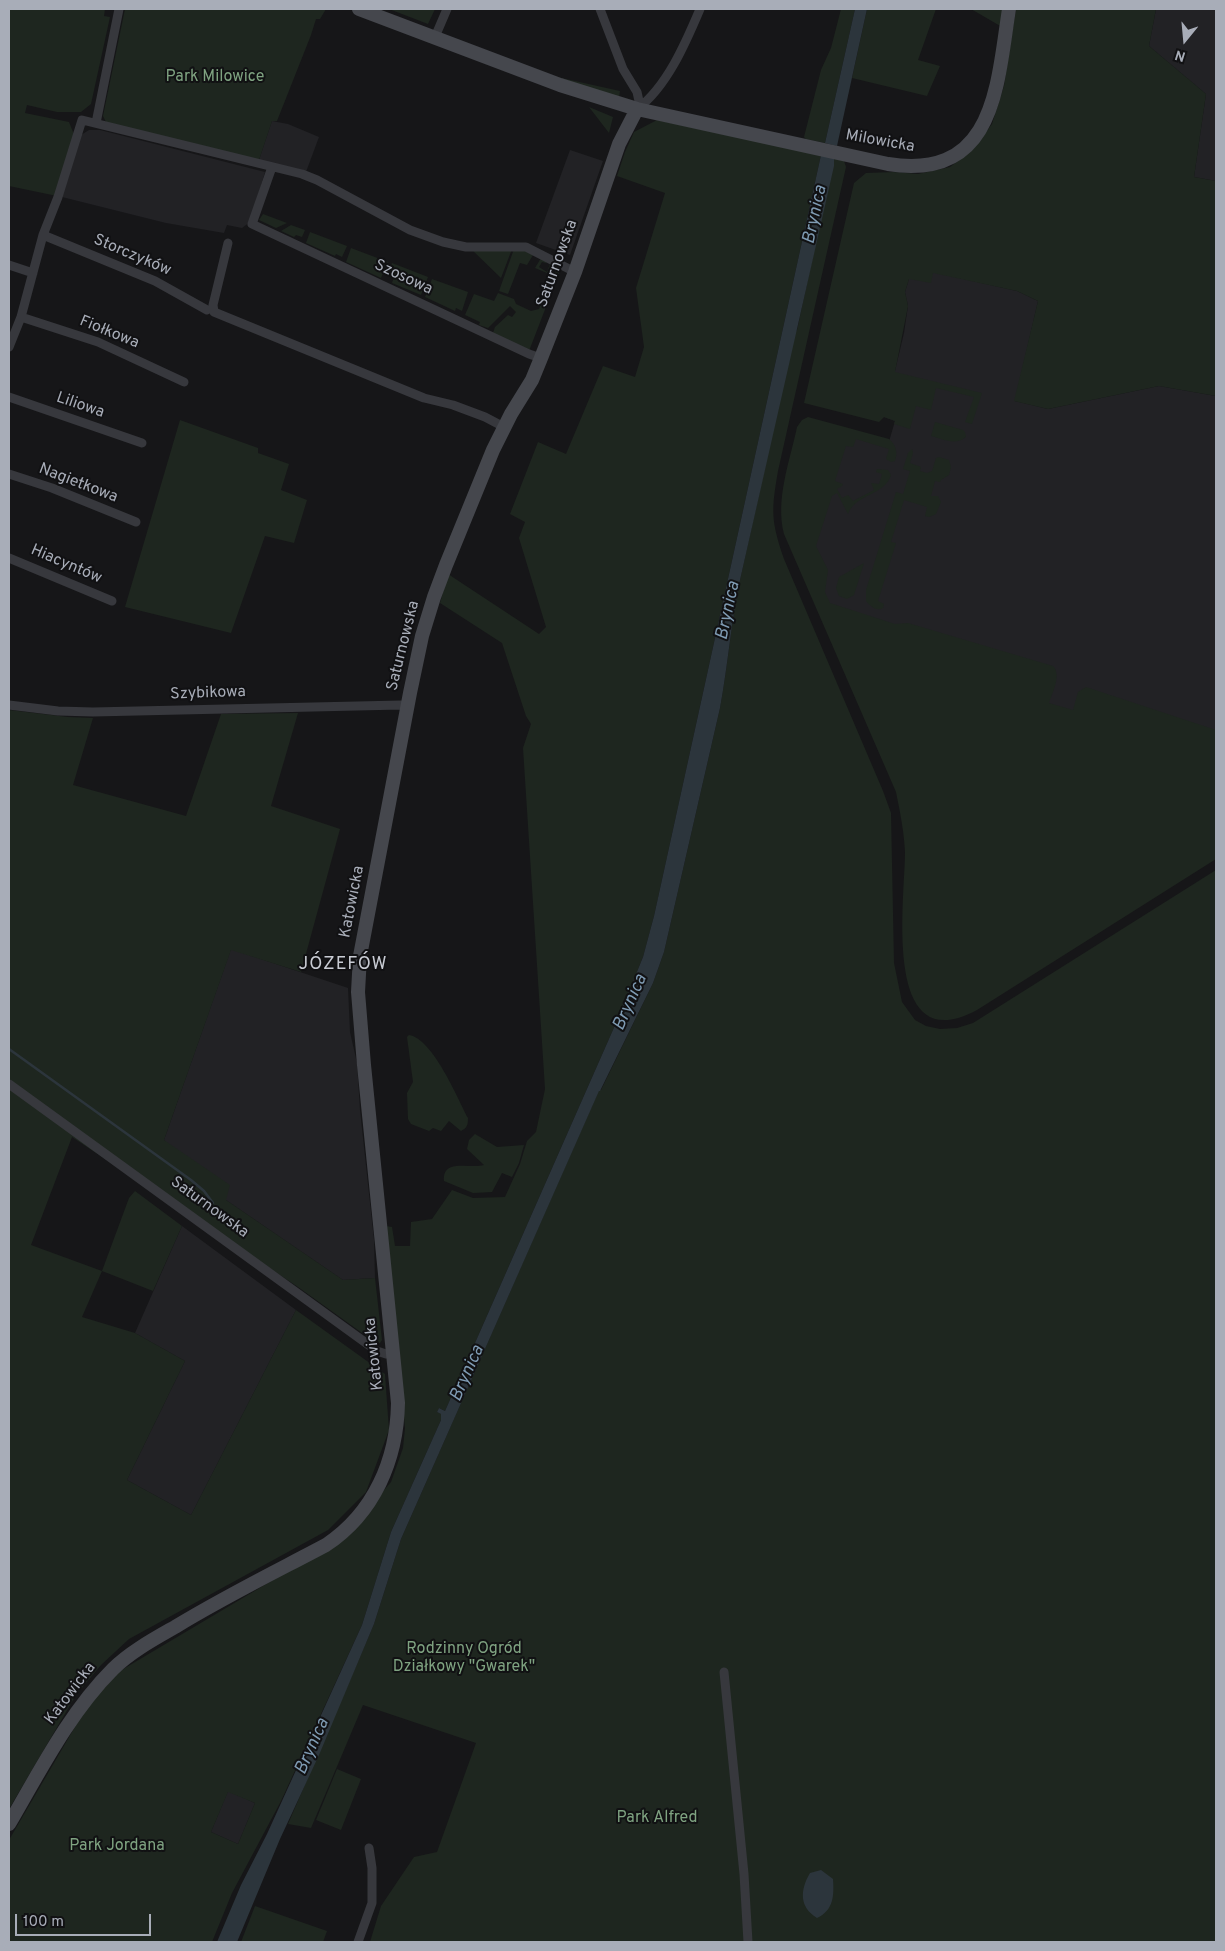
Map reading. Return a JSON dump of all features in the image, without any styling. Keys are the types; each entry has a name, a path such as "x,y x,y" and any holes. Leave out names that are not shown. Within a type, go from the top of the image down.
{"street":[{"path":"96,123 120,9"},
{"name":"Milowicka","path":"359,9 560,85 637,109 888,164 919,167 942,161 963,150 980,131 988,116 995,91 1009,9"},
{"path":"434,37 447,9"},
{"path":"600,9 623,69 637,92 639,101 637,109"},
{"path":"637,109 651,98 663,81 700,9"},
{"name":"Saturnowska","path":"408,707 422,636 440,581 472,498 504,427 532,380 542,358 575,272 619,144 637,109"},
{"path":"9,348 21,317 43,235 58,197 82,120 317,180 410,230 432,238 466,247 526,247 575,272"},
{"name":"Szosowa","path":"272,167 252,224 542,358"},
{"name":"Storczyków","path":"43,235 156,281 210,311"},
{"path":"228,243 210,311 424,398 453,405 484,416 504,427"},
{"path":"9,265 33,273"},
{"name":"Fiołkowa","path":"21,317 98,342 184,382"},
{"name":"Liliowa","path":"9,397 142,443"},
{"name":"Nagietkowa","path":"9,474 52,488 136,522"},
{"name":"Hiacyntów","path":"9,558 112,601"},
{"name":"Szybikowa","path":"9,705 58,711 94,712 401,705 408,707"},
{"name":"Katowicka","path":"9,1824 56,1743 83,1703 114,1668 131,1654 189,1618 326,1545 340,1535 372,1497 382,1480 391,1456 395,1440 398,1404 358,992 360,956 408,707"},
{"name":"Saturnowska","path":"9,1084 377,1351 392,1354"},
{"path":"724,1672 744,1874 748,1942"},
{"path":"358,1942 372,1904 372,1868 369,1848"}],"shaded area":[{"path":"1156,9 1216,9 1216,181 1194,177 1206,94 1149,46"},
{"path":"272,121 288,124 319,137 306,172 259,160"},
{"path":"89,130 100,130 265,172 250,222 242,228 227,225 224,233 166,223 62,197 81,135"},
{"path":"570,150 603,161 570,255 536,243"},
{"path":"933,272 1017,291 1038,301 1015,401 1048,409 1159,386 1216,396 1216,732 1077,715 827,612 803,559 842,431 888,445 895,421 884,417 904,333 908,306 905,292 909,279"},
{"path":"231,949 348,988 350,1032 357,1063 360,1110 374,1240 375,1278 343,1280 226,1200 164,1140"},
{"path":"182,1226 296,1310 191,1515 127,1480 185,1361 135,1333"},
{"path":"228,1791 255,1803 238,1844 211,1832"}],"green space":[{"path":"9,9 105,9 104,16 110,17 91,104 81,112 57,112 27,105 25,113 69,122 75,137 57,196 9,186"},
{"name":"Park Milowice","path":"125,9 326,9 320,19 316,19 277,121 272,121 259,160 107,124 103,116"},
{"path":"389,9 435,9 428,24"},
{"path":"841,9 855,9 825,143 804,137 821,70 831,48"},
{"path":"867,9 936,9 918,60 940,66 927,96 852,78"},
{"path":"971,9 1005,9 1002,27"},
{"path":"1016,9 1156,9 1149,46 1206,94 1194,177 1216,181 1216,396 1159,386 1048,409 1014,401 1038,301 1017,291 933,273 931,283 909,279 905,292 908,306 895,372 982,393 972,424 965,422 974,397 936,388 931,410 916,406 910,429 894,424 895,421 884,417 879,422 804,403 854,183 866,173 894,172 918,174 950,167 973,149 992,124 1004,86"},
{"path":"557,77 620,91 619,98"},
{"path":"589,107 613,117 609,133"},
{"name":"Park Jordana","path":"657,120 821,155 654,916 643,957 616,1023 445,1411 439,1408 437,1412 441,1414 441,1420 391,1532 362,1625 281,1801 232,1893 212,1942 9,1942 9,1840 86,1708 120,1671 342,1539 391,1482 403,1448 405,1428 386,1226 392,1227 395,1246 410,1246 411,1222 432,1219 452,1190 473,1198 505,1197 520,1164 527,1141 536,1132 545,1089 523,748 531,724 526,716 502,643 440,603 448,574 539,634 546,627 519,538 525,522 510,514 538,442 566,454 603,366 635,377 644,347 636,288 665,193 617,176 634,132","holes":["228,1792 255,1803 238,1844 211,1832"]},
{"path":"834,158 844,161 846,167 778,471 773,506 777,535 784,559 891,813 894,963 902,1002 915,1020 926,1026 940,1029 957,1028 973,1023 1216,870 1216,1942 370,1942 381,1906 414,1857 437,1852 476,1743 363,1705 311,1828 288,1824 374,1624 401,1539 599,1090 601,1090 653,983 664,952 720,708 740,580"},
{"path":"263,214 287,223 276,228 259,220"},
{"path":"291,225 305,230 302,237 296,235 294,237 281,231"},
{"path":"310,232 347,246 342,257 336,254 335,256 306,243"},
{"path":"351,248 388,262 381,278 346,262"},
{"path":"471,249 512,249 501,278"},
{"path":"514,249 524,250 533,255 527,265 520,263 508,294 499,291"},
{"path":"541,258 547,261 546,263 542,262 539,267 547,272 550,264 561,268 529,351 493,333 495,327 508,315 512,317 516,312 510,306 488,328 479,325 480,322 465,315 474,294 494,301 498,293 514,299 516,304 531,311 539,309 556,269 553,268 547,273 535,268"},
{"path":"392,263 428,277 421,295 392,283 394,277 388,274"},
{"path":"432,279 468,292 462,311 456,308 455,311 425,297"},
{"path":"808,417 889,439 895,446 896,452 895,461 891,462 886,459 889,449 856,439 853,447 846,446 835,481 843,484 837,489 842,498 848,495 853,501 874,490 871,483 879,484 882,474 876,472 877,469 888,470 891,475 883,487 857,502 848,514 837,493 832,496 816,546 828,570 825,592 830,603 895,624 908,623 1053,666 1057,674 1049,703 1073,710 1078,692 1086,687 1216,730 1216,859 977,1010 946,1020 925,1014 912,995 905,968 902,936 905,852 896,792 784,534 781,507 784,480 797,427 802,420"},
{"path":"180,420 258,448 258,453 289,464 281,490 307,500 294,543 265,536 231,633 125,607"},
{"path":"935,422 963,430 966,437 962,440 953,441 931,436"},
{"path":"912,449 913,453 910,463 921,467 920,471 927,473 932,471 936,458 939,457 949,460 951,467 949,475 940,482 935,481 931,496 938,496 941,502 936,514 929,517 925,516 927,507 904,500 891,542 896,543 878,601 884,604 883,608 876,609 866,601 866,590 896,492 903,494 910,471 903,469 908,453"},
{"path":"864,563 854,595 847,599 839,596 836,588 839,577"},
{"path":"9,710 93,718 73,785 186,816 221,714 298,713 271,806 340,829 301,972 231,950 164,1140 230,1185 226,1200 343,1280 375,1278 382,1340 380,1343 376,1343 298,1287 72,1137 31,1245 102,1271 82,1317 135,1333 185,1361 127,1480 191,1515 296,1310 385,1374 389,1430 366,1492 328,1530 129,1639 101,1665 76,1695 9,1809"},
{"path":"409,1035 418,1039 427,1047 443,1070 468,1118 465,1129 461,1131 449,1121 441,1131 433,1128 429,1131 411,1124 408,1119 407,1093 413,1082 407,1037"},
{"path":"475,1134 497,1147 524,1145 519,1163 512,1177 502,1173 492,1192 473,1193 444,1181 447,1169 452,1167 484,1165 467,1149 469,1140"},
{"path":"135,1191 182,1226 153,1291 102,1271 129,1198"},
{"path":"337,1769 361,1779 341,1830 316,1820"},
{"path":"255,1906 327,1931 323,1942 241,1942"}],"water":[{"path":"855,9 867,9 837,146 825,143"},
{"name":"Brynica","path":"821,155 834,158 834,166 740,580 720,708 664,952 653,983 599,1091 401,1539 374,1624 237,1942 217,1942 241,1885 267,1834 362,1625 391,1532 441,1420 441,1414 437,1412 439,1408 445,1411 616,1023 643,957 654,916"},
{"path":"821,1870 833,1879 833,1896 827,1911 817,1918 807,1909 804,1903 803,1892 810,1873"}],"waterway":[{"path":"9,1049 191,1180 204,1191 213,1203"}],"district":[{"name":"JÓZEFÓW","path":"343,965"}],"park label":[{"name":"Rodzinny Ogród Działkowy \"Gwarek\"","path":"464,1659"},
{"name":"Park Alfred","path":"657,1819"}]}
